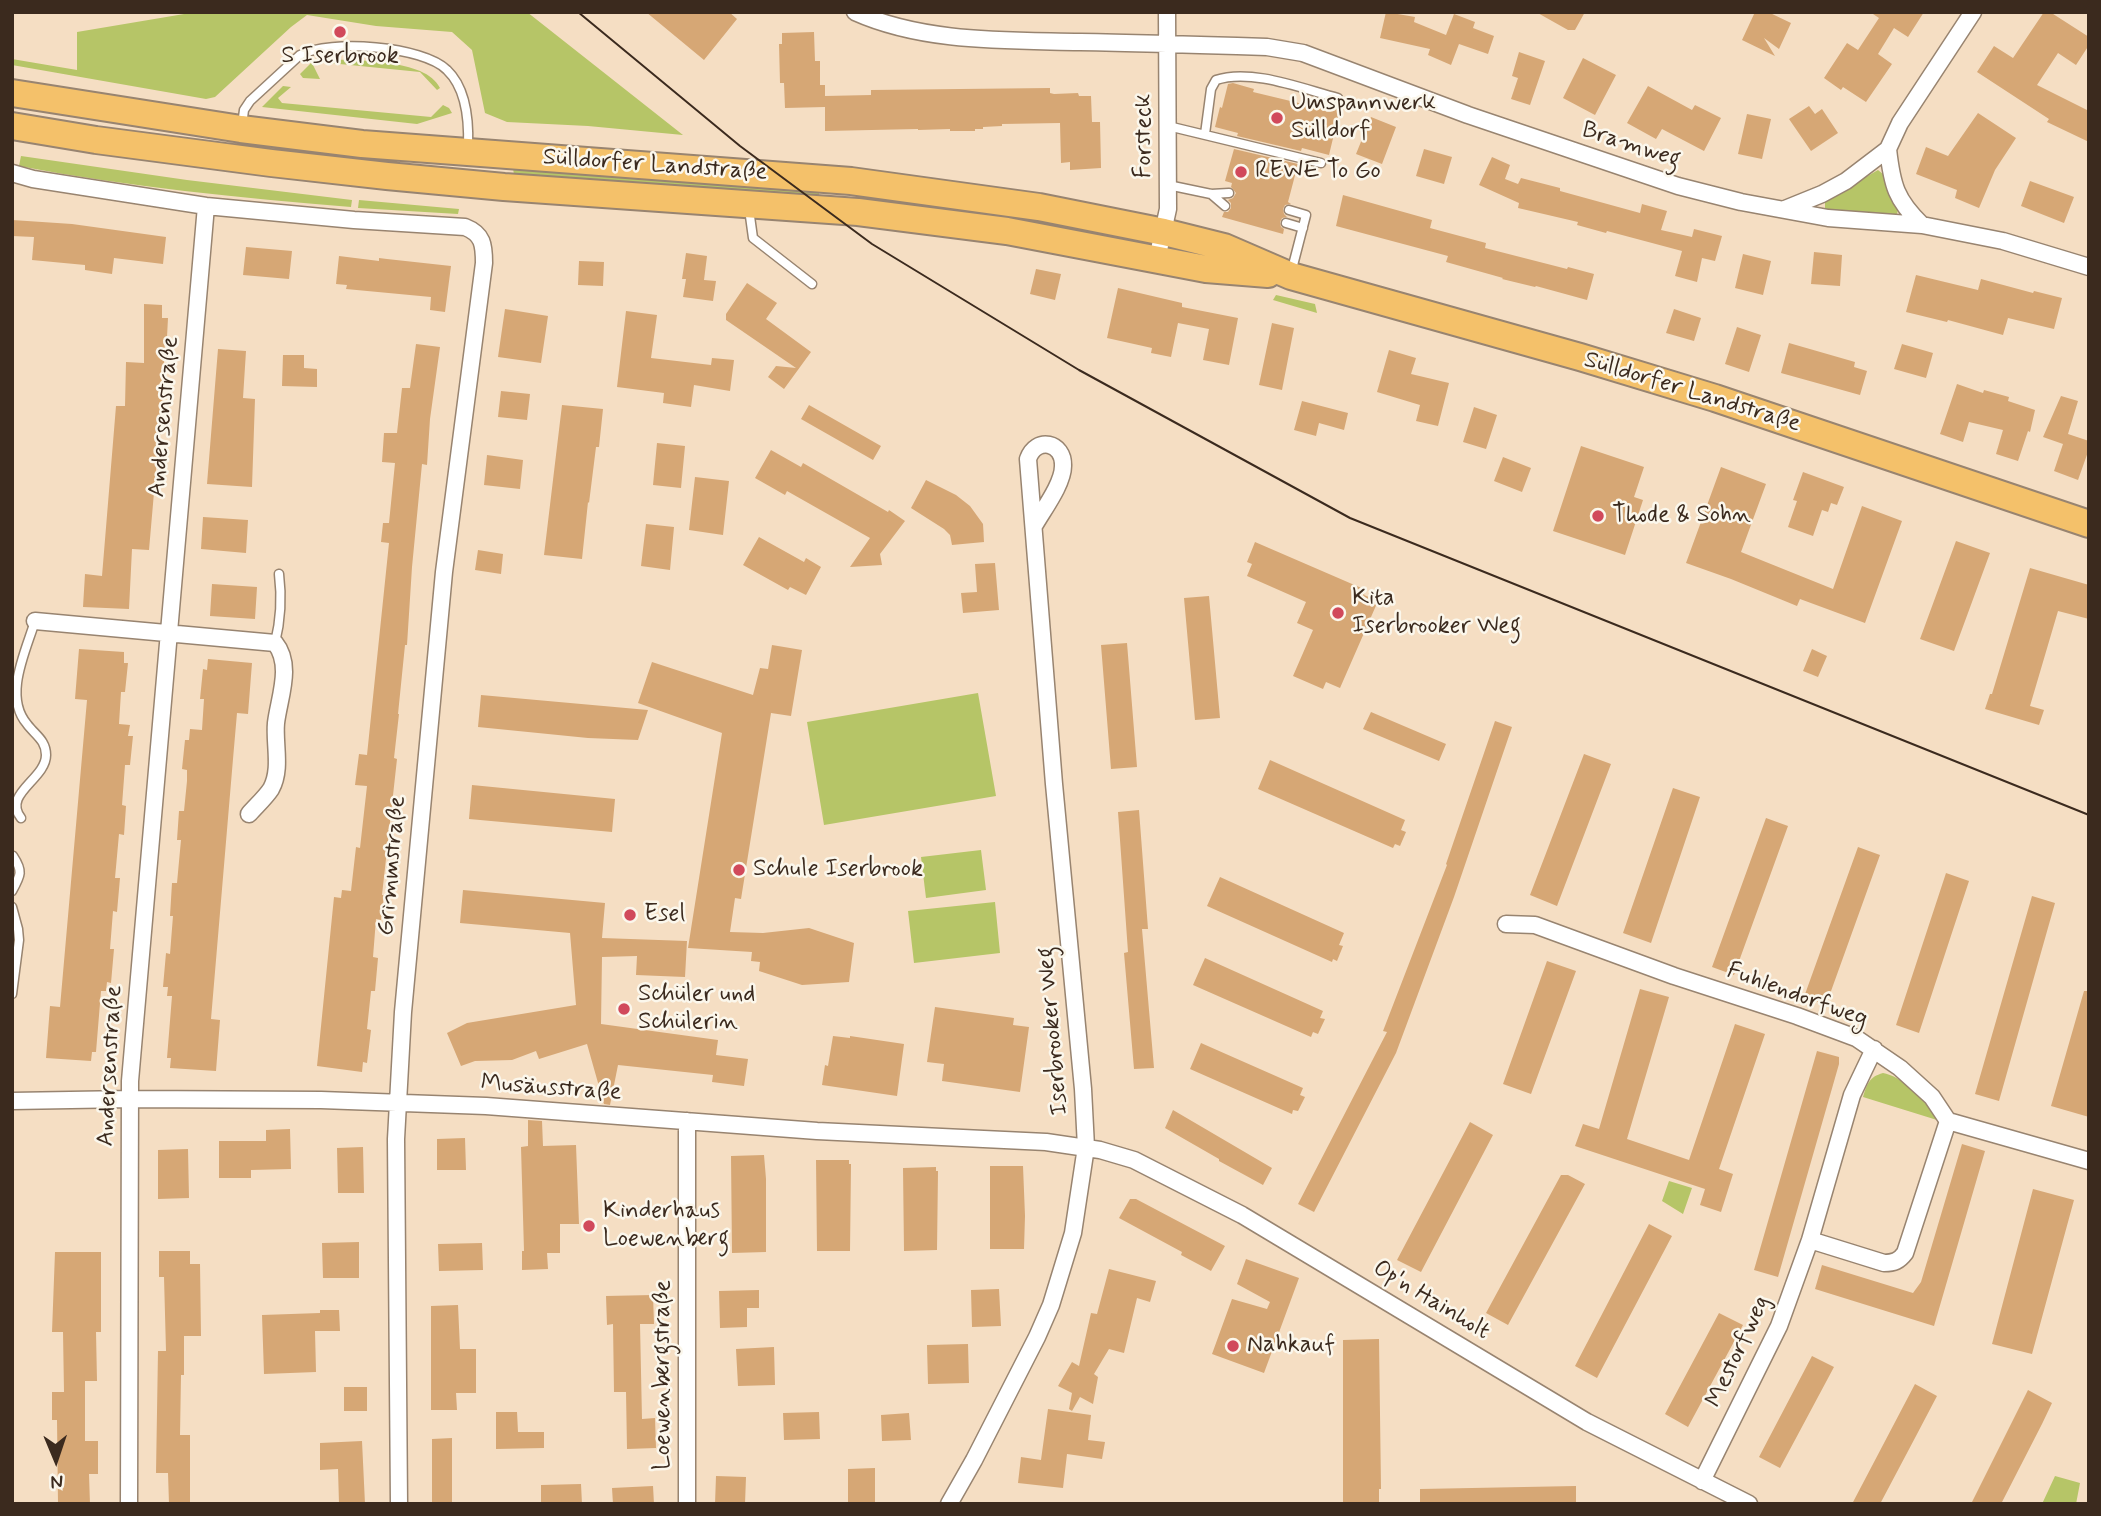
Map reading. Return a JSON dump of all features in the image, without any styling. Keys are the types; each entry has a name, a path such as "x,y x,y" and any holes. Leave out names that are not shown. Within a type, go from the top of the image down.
{"main road":[{"name":"Sülldorfer Landstraße","path":"12,93 245,134 362,144 453,167 1007,231 1206,269 1291,276"},
{"name":"Sülldorfer Landstraße","path":"12,126 96,140 267,159 850,181 1039,207 1224,247 1291,276 1715,398 2089,524"}],"street":[{"name":"Bramweg","path":"855,12 867,18 912,30 951,36 1002,40 1267,47 1303,53 1468,114 1654,178 1741,202 1828,218 1922,225 2004,241 2089,267"},
{"name":"Forsteck","path":"1157,259 1168,209 1167,12"},
{"path":"1785,209 1846,181 1888,149 1900,123 1973,12"},
{"path":"1888,149 1890,171 1904,208 1922,225"},
{"path":"12,173 33,179 206,206"},
{"name":"Grimmstraße","path":"206,206 354,220 453,225 474,230 484,247 443,586 397,1102 399,1504"},
{"name":"Andersenstraße","path":"129,1504 129,1099 206,206"},
{"name":"Iserbrooker Weg","path":"949,1504 974,1460 1051,1305 1073,1233 1086,1147 1034,526"},
{"path":"34,621 275,643 281,650 283,667 281,703 276,724 275,775 271,789 249,814"},
{"name":"Fuhlendorfweg","path":"1506,924 1535,925 1856,1038 1900,1068 1932,1097 1948,1121"},
{"name":"Mestorfweg","path":"1702,1481 1779,1326 1810,1240 1852,1095 1874,1049"},
{"name":"Musäusstraße","path":"12,1101 129,1099 397,1102 505,1107 817,1131 1021,1140 1086,1147"},
{"name":"Loewenbergstraße","path":"687,1121 687,1504"},
{"path":"1810,1240 1884,1264 1893,1264 1900,1260 1905,1253 1948,1121 2089,1161"},
{"name":"Op'n Hainholt","path":"1086,1147 1134,1160 1242,1215 1587,1422 1749,1504"}],"lane":[{"path":"245,134 244,110 250,101 300,55 309,50 334,46 385,49 435,61 448,70 458,84 469,127 453,167"},
{"path":"1205,134 1211,89 1216,80 1226,76 1245,76 1278,82 1338,98"},
{"path":"1168,126 1321,163"},
{"path":"1168,185 1211,194 1229,193"},
{"path":"1211,194 1225,206"},
{"path":"749,203 753,238 812,284"},
{"path":"1289,210 1306,215 1291,276"},
{"path":"1286,223 1303,228"},
{"path":"275,643 281,620 279,574"},
{"path":"21,818 16,811 15,802 43,770 46,758 45,747 39,736 25,723 16,696 17,682 34,621"},
{"path":"12,891 21,873 13,856"},
{"path":"12,906 19,940 12,994"}],"green space":[{"path":"196,12 527,12 683,135 507,122 485,113 472,50 452,32 376,26 307,15 215,97 206,99 12,65 12,59 77,70 77,32"},
{"path":"324,59 405,66 420,71 432,78 440,88 437,90 420,72 320,62 313,65 320,79 303,78 300,74 311,63"},
{"path":"283,86 291,87 278,98 282,103 431,117 443,105 452,113 417,124 262,107"},
{"path":"21,156 352,200 351,207 226,196 102,180 19,166"},
{"path":"513,167 819,190 819,197 514,176"},
{"path":"1878,170 1884,175 1898,210 1897,214 1892,216 1829,212 1825,209 1828,199"},
{"path":"359,200 459,209 458,214 358,208"},
{"path":"1276,295 1315,304 1317,313 1273,300"},
{"path":"978,693 996,796 824,825 807,722"},
{"path":"981,850 986,890 926,898 921,857"},
{"path":"995,902 1000,953 914,963 908,911"},
{"path":"1883,1073 1898,1079 1915,1091 1930,1106 1937,1120 1863,1097 1869,1082"},
{"path":"1669,1181 1692,1188 1683,1214 1662,1201"},
{"path":"2055,1476 2080,1483 2076,1504 2042,1504"}],"building":[{"path":"646,12 729,12 737,19 704,60"},
{"path":"1386,12 1415,17 1414,22 1446,35 1454,14 1475,22 1473,28 1494,36 1488,54 1459,44 1451,65 1428,55 1430,49 1380,38"},
{"path":"1536,12 1585,12 1575,30 1568,30"},
{"path":"1755,12 1768,12 1791,23 1779,49 1764,38 1775,56 1742,40"},
{"path":"1870,12 1924,12 1908,37 1894,28 1878,54 1892,64 1866,102 1824,78 1847,43 1858,50 1879,18"},
{"path":"2044,12 2050,12 2089,37 2089,45 2076,65 2058,53 2037,85 2089,111 2089,142 2047,122 2049,119 1977,72 1994,46 2013,58"},
{"path":"814,32 815,61 820,61 820,85 825,85 825,96 871,95 871,90 1050,88 1050,93 1054,94 1078,93 1079,96 1091,96 1092,122 1100,122 1101,168 1070,170 1070,162 1061,163 1060,123 1002,124 975,131 825,131 825,107 785,108 784,83 780,83 779,44 782,44 782,33"},
{"path":"1519,52 1545,61 1530,105 1511,99 1518,78 1512,76"},
{"path":"1583,58 1616,75 1595,115 1563,98"},
{"name":"Umspannwerk Sülldorf","path":"1228,84 1254,89 1253,92 1303,104 1304,101 1340,109 1329,155 1237,136 1238,133 1215,127"},
{"path":"1648,86 1692,110 1695,105 1721,118 1704,151 1662,129 1656,139 1627,123"},
{"path":"1809,106 1815,114 1822,109 1838,133 1811,151 1789,119"},
{"path":"1978,113 2016,138 1995,170 1979,208 1955,198 1957,190 1916,174 1926,147 1948,156"},
{"path":"1747,114 1771,119 1762,159 1738,154"},
{"path":"1371,117 1396,127 1382,164 1356,154"},
{"path":"1234,149 1298,164 1288,202 1291,204 1285,205 1283,209 1287,217 1280,222 1284,229 1283,234 1222,217 1224,212 1231,208 1228,200 1236,193 1231,187 1232,183 1225,181"},
{"path":"1424,149 1452,157 1444,184 1416,176"},
{"path":"1492,157 1510,165 1505,179 1518,184 1521,178 1640,213 1642,204 1667,211 1661,230 1692,237 1694,229 1722,236 1715,261 1702,258 1697,282 1675,276 1682,251 1518,208 1519,203 1479,185"},
{"path":"2030,181 2074,197 2064,223 2021,206"},
{"path":"1343,195 1432,220 1430,228 1486,243 1485,248 1594,274 1587,300 1502,279 1446,262 1448,256 1336,226"},
{"path":"12,220 72,224 166,237 163,264 114,258 112,274 85,270 85,265 32,260 34,237 12,236"},
{"path":"246,247 292,251 289,279 243,275"},
{"path":"1814,252 1842,255 1840,286 1811,284"},
{"path":"686,253 707,256 704,280 716,281 713,301 683,297 686,279 682,279"},
{"path":"1743,254 1771,261 1763,295 1735,288"},
{"path":"339,256 451,266 445,312 430,310 431,297 346,289 347,285 336,284"},
{"path":"579,261 604,262 603,286 578,285"},
{"path":"1036,269 1061,274 1055,300 1030,294"},
{"path":"1916,275 1978,290 1981,279 2062,298 2054,329 2008,318 2003,335 1906,312"},
{"path":"747,283 777,303 766,319 811,352 784,389 768,377 776,366 796,368 726,320 726,314"},
{"path":"1118,288 1182,303 1182,307 1238,318 1229,365 1203,360 1209,329 1178,323 1171,357 1151,353 1152,348 1107,338"},
{"path":"144,304 162,305 162,318 168,318 161,435 149,550 132,549 129,609 83,607 85,574 102,576 116,406 125,406 126,362 144,363"},
{"path":"505,309 548,316 541,363 498,357"},
{"path":"1674,309 1701,318 1694,341 1666,333"},
{"path":"626,311 657,315 651,358 711,365 712,358 734,360 730,391 694,385 691,407 663,403 664,393 617,387"},
{"path":"1272,323 1294,328 1282,390 1259,385"},
{"path":"1737,327 1761,335 1749,372 1725,364"},
{"path":"1789,343 1855,362 1854,367 1867,371 1860,395 1781,373"},
{"path":"416,344 440,347 427,465 422,464 384,895 381,920 376,919 373,957 378,958 375,991 371,991 367,1029 371,1030 367,1063 363,1062 362,1072 317,1066 334,897 341,898 342,890 351,891 356,847 360,848 367,786 355,785 359,754 367,755 389,543 381,542 383,523 389,523 395,463 382,462 384,433 397,433 402,388 410,388"},
{"path":"1902,344 1933,353 1926,378 1894,369"},
{"path":"218,349 246,351 243,398 255,399 252,487 207,484"},
{"path":"1389,350 1416,358 1411,374 1449,383 1438,426 1416,421 1420,405 1377,392"},
{"path":"283,355 304,355 304,368 317,369 317,387 282,386"},
{"path":"1957,384 1983,393 1984,390 2009,397 2008,401 2035,410 2030,432 2028,431 2018,461 1996,454 2003,430 1969,422 1963,442 1940,434"},
{"path":"501,391 530,394 527,420 498,417"},
{"path":"2061,396 2078,401 2068,434 2089,441 2089,449 2078,480 2054,471 2063,444 2043,437"},
{"path":"1302,401 1348,413 1344,430 1319,423 1316,436 1294,430"},
{"path":"562,405 603,409 582,559 544,555"},
{"path":"809,405 881,446 873,460 801,419"},
{"path":"1474,407 1497,415 1486,449 1463,442"},
{"path":"657,443 685,446 681,488 653,485"},
{"name":"Thode & Sohn","path":"1581,446 1644,467 1634,497 1643,500 1625,555 1553,531"},
{"path":"771,450 801,467 803,463 905,521 880,554 882,565 850,567 870,538 787,491 785,495 755,478"},
{"path":"487,455 523,460 520,489 484,485"},
{"path":"1503,457 1531,468 1522,492 1494,481"},
{"path":"1721,467 1766,484 1741,552 1833,589 1862,506 1902,521 1865,623 1800,599 1797,606 1686,563"},
{"path":"1803,472 1844,487 1837,505 1831,503 1828,512 1822,510 1813,536 1788,527 1797,501 1793,500"},
{"path":"695,477 729,481 723,535 689,530"},
{"path":"926,480 956,495 970,506 983,524 984,542 952,545 950,535 944,529 911,508"},
{"path":"203,517 248,520 246,553 201,549"},
{"path":"646,524 674,527 670,570 641,566"},
{"path":"759,537 804,562 806,558 821,567 806,595 790,587 788,590 743,565"},
{"path":"1956,541 1990,553 1954,651 1920,639"},
{"name":"Kita Iserbrooker Weg","path":"1255,542 1366,590 1364,595 1378,601 1340,688 1326,682 1323,689 1293,676 1313,630 1297,623 1306,602 1247,576 1252,564 1247,562"},
{"path":"478,550 503,554 501,574 475,570"},
{"path":"995,563 999,610 963,613 961,593 977,592 975,564"},
{"path":"2030,568 2089,585 2089,619 2058,611 2030,706 2044,710 2039,725 1985,709 1992,694"},
{"path":"212,584 257,587 255,619 210,616"},
{"path":"1209,596 1220,718 1195,720 1184,598"},
{"path":"1127,643 1137,767 1111,769 1101,645"},
{"path":"772,645 802,650 791,716 771,713 741,899 735,898 730,932 763,933 809,928 854,943 849,982 802,985 759,971 760,962 751,961 752,952 688,948 722,733 638,703 652,662 753,695 760,668 768,669"},
{"path":"79,649 124,652 124,663 128,663 125,692 121,692 119,724 130,725 128,736 133,736 130,765 125,765 122,805 126,806 124,835 119,834 115,878 120,878 117,912 113,911 111,983 107,982 106,991 101,991 96,1052 92,1052 91,1061 46,1058 50,1006 60,1007 87,700 75,699"},
{"path":"1812,649 1827,656 1818,677 1803,671"},
{"path":"208,659 252,663 248,714 237,713 211,1019 220,1020 216,1071 170,1068 171,1058 167,1058 172,996 167,996 168,987 163,987 166,953 170,954 172,883 177,883 181,840 177,840 179,811 184,811 187,781 187,770 182,769 185,740 189,740 190,729 202,730 204,699 200,699 203,669 207,670"},
{"path":"481,695 648,710 638,740 588,738 478,727"},
{"path":"1371,712 1446,744 1439,761 1363,729"},
{"path":"1495,721 1512,727 1454,897 1396,1053 1314,1212 1298,1204 1387,1032 1383,1031 1447,865"},
{"path":"1584,754 1611,764 1557,906 1530,895"},
{"path":"1270,760 1405,820 1401,830 1406,832 1400,846 1395,844 1393,848 1258,789"},
{"path":"472,785 615,799 612,832 469,819"},
{"path":"1673,788 1700,797 1651,943 1623,933"},
{"path":"1139,810 1148,929 1142,929 1154,1068 1134,1069 1124,953 1128,952 1118,812"},
{"path":"1766,818 1788,826 1734,975 1712,967"},
{"path":"1858,847 1880,855 1826,1005 1804,997"},
{"path":"1946,873 1969,881 1919,1033 1896,1025"},
{"path":"1220,877 1344,933 1339,945 1343,946 1337,961 1333,959 1332,962 1207,906"},
{"path":"463,890 605,903 602,938 687,941 685,977 636,975 637,956 602,957 601,1024 718,1040 716,1055 748,1059 744,1086 712,1082 713,1075 618,1065 610,1105 604,1104 587,1044 539,1059 536,1051 512,1060 475,1061 461,1066 447,1033 467,1023 576,1005 570,933 460,923"},
{"path":"2032,896 2055,903 1999,1101 1975,1094"},
{"path":"1205,958 1323,1011 1320,1018 1325,1019 1318,1034 1313,1032 1311,1037 1193,985"},
{"path":"1547,961 1576,971 1531,1094 1503,1084"},
{"path":"1640,989 1669,997 1627,1139 1689,1160 1735,1024 1765,1034 1719,1169 1733,1174 1721,1212 1700,1205 1705,1189 1575,1146 1583,1124 1599,1129"},
{"path":"2084,991 2089,991 2089,1117 2051,1106"},
{"path":"935,1007 1014,1018 1013,1025 1029,1027 1020,1092 942,1081 944,1064 927,1062"},
{"path":"833,1036 904,1044 897,1096 822,1085"},
{"path":"1201,1043 1303,1088 1300,1095 1305,1097 1298,1111 1293,1110 1292,1114 1190,1069"},
{"path":"1817,1051 1839,1057 1839,1064 1778,1277 1754,1270"},
{"path":"1173,1110 1272,1168 1263,1185 1165,1128"},
{"path":"528,1120 542,1121 543,1146 576,1145 579,1224 560,1224 560,1253 547,1253 548,1269 522,1270 524,1251 521,1147 528,1146"},
{"path":"1470,1122 1493,1135 1421,1272 1397,1260"},
{"path":"290,1129 291,1169 251,1170 251,1178 219,1178 219,1141 266,1141 266,1130"},
{"path":"465,1138 466,1170 437,1170 437,1139"},
{"path":"1962,1144 1985,1151 1934,1326 1815,1289 1822,1265 1913,1293 1921,1282"},
{"path":"363,1147 364,1193 338,1193 337,1148"},
{"path":"188,1149 189,1198 158,1199 158,1150"},
{"path":"764,1155 766,1252 732,1253 731,1156"},
{"path":"816,1160 849,1160 851,1164 850,1251 817,1251"},
{"path":"990,1166 1023,1166 1024,1249 990,1249"},
{"path":"936,1167 937,1250 904,1251 903,1168"},
{"path":"1561,1175 1568,1175 1585,1184 1508,1325 1486,1313"},
{"path":"2033,1189 2074,1200 2032,1354 1992,1344"},
{"path":"1130,1199 1136,1199 1225,1246 1211,1271 1119,1218"},
{"path":"1649,1224 1672,1236 1597,1378 1575,1366"},
{"path":"359,1242 359,1278 323,1278 322,1243"},
{"path":"482,1243 483,1270 439,1271 438,1244"},
{"path":"159,1251 190,1251 190,1264 200,1264 201,1336 184,1336 184,1375 181,1375 180,1435 190,1435 190,1504 169,1504 168,1473 156,1473 158,1351 166,1351 164,1277 159,1277"},
{"path":"55,1252 101,1252 101,1332 96,1332 97,1381 85,1381 85,1441 98,1441 98,1474 89,1474 90,1504 58,1504 57,1420 52,1420 52,1392 64,1392 63,1332 52,1332"},
{"path":"1246,1259 1299,1278 1264,1373 1212,1354 1232,1299 1267,1309 1270,1302 1237,1284"},
{"path":"1109,1269 1156,1281 1150,1302 1137,1298 1124,1353 1109,1349 1094,1374 1098,1377 1093,1404 1080,1397 1072,1411 1069,1409 1072,1393 1058,1386 1072,1362 1079,1366 1091,1313 1097,1314"},
{"path":"999,1289 1001,1326 972,1327 971,1290"},
{"path":"759,1290 759,1308 747,1308 747,1327 720,1328 719,1291"},
{"path":"653,1295 654,1324 640,1324 642,1419 655,1418 656,1448 627,1449 626,1392 614,1392 613,1324 607,1325 606,1296"},
{"path":"458,1305 460,1349 476,1349 476,1393 456,1393 457,1410 431,1410 431,1306"},
{"path":"320,1310 339,1310 340,1331 315,1331 316,1372 264,1374 262,1315 320,1313"},
{"path":"1719,1313 1743,1325 1688,1427 1665,1414"},
{"path":"1379,1339 1379,1504 1343,1504 1343,1340"},
{"path":"968,1344 969,1383 928,1384 927,1345"},
{"path":"774,1347 775,1385 738,1386 736,1349"},
{"path":"1812,1356 1834,1367 1780,1468 1759,1457"},
{"path":"1915,1384 1937,1396 1916,1436 1880,1504 1852,1504"},
{"path":"344,1387 367,1387 367,1411 344,1411"},
{"path":"2028,1390 2052,1403 2042,1424 2001,1504 1971,1504"},
{"path":"1048,1409 1091,1415 1088,1440 1105,1442 1102,1459 1067,1454 1063,1488 1018,1483 1021,1457 1041,1460"},
{"path":"496,1412 517,1412 518,1432 544,1432 544,1448 496,1449"},
{"path":"819,1412 820,1439 784,1440 783,1413"},
{"path":"909,1413 911,1440 882,1441 881,1415"},
{"path":"452,1438 452,1504 432,1504 432,1439"},
{"path":"362,1441 365,1504 339,1504 338,1469 320,1470 320,1443"},
{"path":"875,1468 875,1504 848,1504 848,1469"},
{"path":"716,1476 746,1477 745,1504 715,1504"},
{"path":"581,1484 582,1504 541,1504 541,1485"},
{"path":"653,1486 654,1504 613,1504 612,1488"},
{"path":"1576,1486 1576,1504 1420,1504 1420,1489"}],"tram line":[{"path":"578,12 740,146 872,244 1079,370 1350,518 2089,815"}],"place":[{"name":"S Iserbrook","path":"340,32"},
{"name":"Umspannwerk Sülldorf","path":"1277,118"},
{"name":"REWE To Go","path":"1241,172"},
{"name":"Thode & Sohn","path":"1598,516"},
{"name":"Kita Iserbrooker Weg","path":"1338,613"},
{"name":"Schule Iserbrook","path":"739,870"},
{"name":"Esel","path":"630,915"},
{"name":"Schüler und Schülerin","path":"624,1009"},
{"name":"Kinderhaus Loewenberg","path":"589,1226"},
{"name":"Nahkauf","path":"1233,1346"}]}
